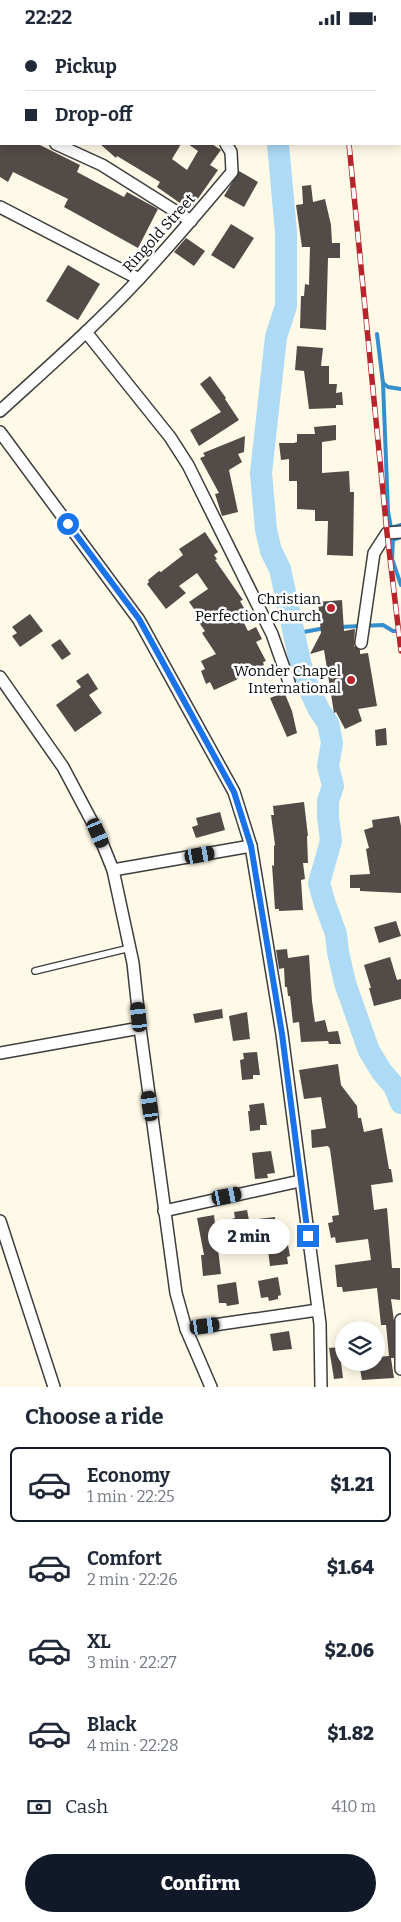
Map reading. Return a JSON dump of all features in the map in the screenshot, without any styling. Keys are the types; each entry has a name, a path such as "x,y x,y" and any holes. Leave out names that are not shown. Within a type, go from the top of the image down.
{"street":[{"path":"58,145 102,165 191,221"},
{"name":"Ringold Street","path":"0,411 86,333 139,279 191,221 232,171 231,152 227,145"},
{"path":"0,207 139,279"},
{"path":"86,333 170,437 188,465 272,634 289,682"},
{"path":"0,432 139,619 234,792 251,846 282,1034 318,1310 321,1387"},
{"path":"361,643 364,614 377,547 387,533 401,532"},
{"path":"0,677 63,767 98,833 113,869 130,948 176,1293 186,1329 212,1387"},
{"path":"113,869 251,846"},
{"path":"0,1053 140,1028"},
{"path":"164,1211 300,1181"},
{"path":"0,1221 54,1387"},
{"path":"186,1329 318,1310"},
{"path":"401,1320 401,1369"}],"lane":[{"path":"35,971 130,948"}],"building":[{"path":"0,145 40,145 80,165 77,172 124,197 127,192 158,209 138,248 64,207 68,199 13,172 8,182 0,177"},
{"path":"101,145 180,145 172,159 187,170 198,151 189,145 214,145 221,150 210,165 218,170 190,210 157,187 160,182 117,156 116,158"},
{"path":"239,171 258,182 244,207 224,196"},
{"path":"311,185 313,202 325,199 331,225 332,243 340,243 340,258 328,258 326,330 300,328 301,296 304,296 305,284 309,285 310,247 302,247 296,205 303,204 302,186"},
{"path":"231,224 254,238 234,269 211,255"},
{"path":"186,238 205,251 194,266 174,252"},
{"path":"68,265 100,284 78,320 46,301"},
{"path":"297,346 323,348 321,366 329,366 329,384 337,384 336,393 342,392 343,405 336,405 336,408 309,409 304,371 295,370"},
{"path":"210,376 239,420 199,446 190,430 221,412 200,384"},
{"path":"336,425 336,440 322,442 322,473 349,471 350,492 354,492 353,556 327,555 328,521 315,521 315,510 297,509 297,481 289,481 289,459 281,460 279,443 297,442 297,434 315,434 314,427"},
{"path":"245,436 244,452 238,454 242,462 229,470 238,512 222,516 215,494 219,493 200,458 205,456 203,453"},
{"path":"205,532 218,552 214,555 217,559 215,560 243,600 240,601 244,608 238,611 248,631 256,627 262,639 256,642 266,661 263,662 264,665 254,670 253,668 236,680 214,690 210,682 206,684 201,671 205,669 201,661 216,654 202,633 205,631 198,621 201,619 189,602 208,589 197,573 179,586 186,593 166,609 147,584 148,580 159,571 161,572 183,555 179,549"},
{"path":"342,600 344,631 355,629 354,646 360,650 360,654 368,653 377,706 358,709 362,721 345,729 336,712 334,713 324,650 310,654 321,633 318,602"},
{"path":"30,614 43,631 20,647 12,636 17,633 12,627"},
{"path":"60,639 71,654 62,660 51,645"},
{"path":"88,673 98,689 89,695 102,713 75,732 56,705 81,687 76,681"},
{"path":"280,694 281,696 285,694 292,711 297,733 287,737 270,698"},
{"path":"386,728 387,745 376,746 375,730"},
{"path":"304,802 308,836 308,863 303,863 305,879 301,880 303,910 279,911 279,909 275,909 272,865 274,866 275,845 271,815 274,815 273,806"},
{"path":"220,812 225,830 196,838 192,827 198,825 196,818"},
{"path":"399,816 401,826 401,893 360,891 360,888 350,888 350,875 370,874 366,849 369,848 364,830 373,827 372,820"},
{"path":"396,921 401,936 379,943 374,927"},
{"path":"287,949 288,958 309,955 315,1022 325,1020 328,1032 338,1031 341,1044 329,1044 328,1041 301,1042 299,1022 293,1023 290,996 288,996 287,987 285,987 284,968 279,969 276,950"},
{"path":"390,957 397,980 401,979 401,999 374,1006 364,965"},
{"path":"222,1009 223,1018 195,1023 193,1014"},
{"path":"247,1012 250,1039 233,1041 229,1016"},
{"path":"257,1052 260,1075 253,1075 253,1079 242,1080 240,1060 244,1059 243,1053"},
{"path":"338,1064 341,1085 357,1106 358,1118 361,1118 364,1132 382,1128 393,1182 371,1185 374,1210 387,1208 392,1268 400,1268 400,1300 391,1299 394,1321 394,1358 391,1358 394,1378 362,1380 360,1371 385,1371 385,1356 389,1356 386,1325 385,1321 381,1321 377,1288 343,1292 342,1287 337,1287 335,1265 371,1260 368,1239 336,1243 335,1237 331,1238 328,1223 333,1222 332,1216 339,1215 330,1149 328,1146 312,1148 311,1130 326,1128 321,1097 304,1099 299,1070"},
{"path":"264,1103 267,1125 260,1125 260,1130 250,1131 249,1105"},
{"path":"271,1151 275,1173 267,1174 268,1178 255,1179 252,1153"},
{"path":"247,1210 249,1220 275,1217 278,1246 288,1245 290,1256 287,1257 288,1264 270,1266 266,1234 235,1240 231,1219 235,1218 234,1212"},
{"path":"214,1215 221,1274 203,1276 201,1255 204,1255 197,1218"},
{"path":"278,1277 281,1295 278,1296 278,1299 269,1301 268,1297 261,1298 258,1281"},
{"path":"236,1282 239,1304 227,1306 226,1303 219,1303 217,1285"},
{"path":"289,1331 292,1349 273,1351 270,1334"},
{"path":"335,1347 335,1371 342,1371 343,1378 334,1379 329,1348"}],"waterway":[{"path":"278,145 286,232 286,306 276,337 261,473 266,530 271,551 280,569 306,682 319,710 328,723 332,743 328,766 333,786 328,801 331,841 319,883 336,934 345,983 369,1051 382,1072 394,1086 401,1103"},
{"path":"377,334 383,383 388,511 391,528 401,525"},
{"path":"383,383 388,387 401,389"},
{"path":"401,537 393,540 392,559 401,585"},
{"path":"340,627 383,625 393,631 401,631"},
{"path":"293,634 325,628"}],"railway":[{"path":"349,145 387,533 401,651"}],"place":[{"name":"Christian Perfection Church","path":"331,608"},
{"name":"Wonder Chapel International","path":"351,680"}],"route":[{"path":"68,524 139,619 234,792 245,821 251,846 282,1034 308,1236"}]}
